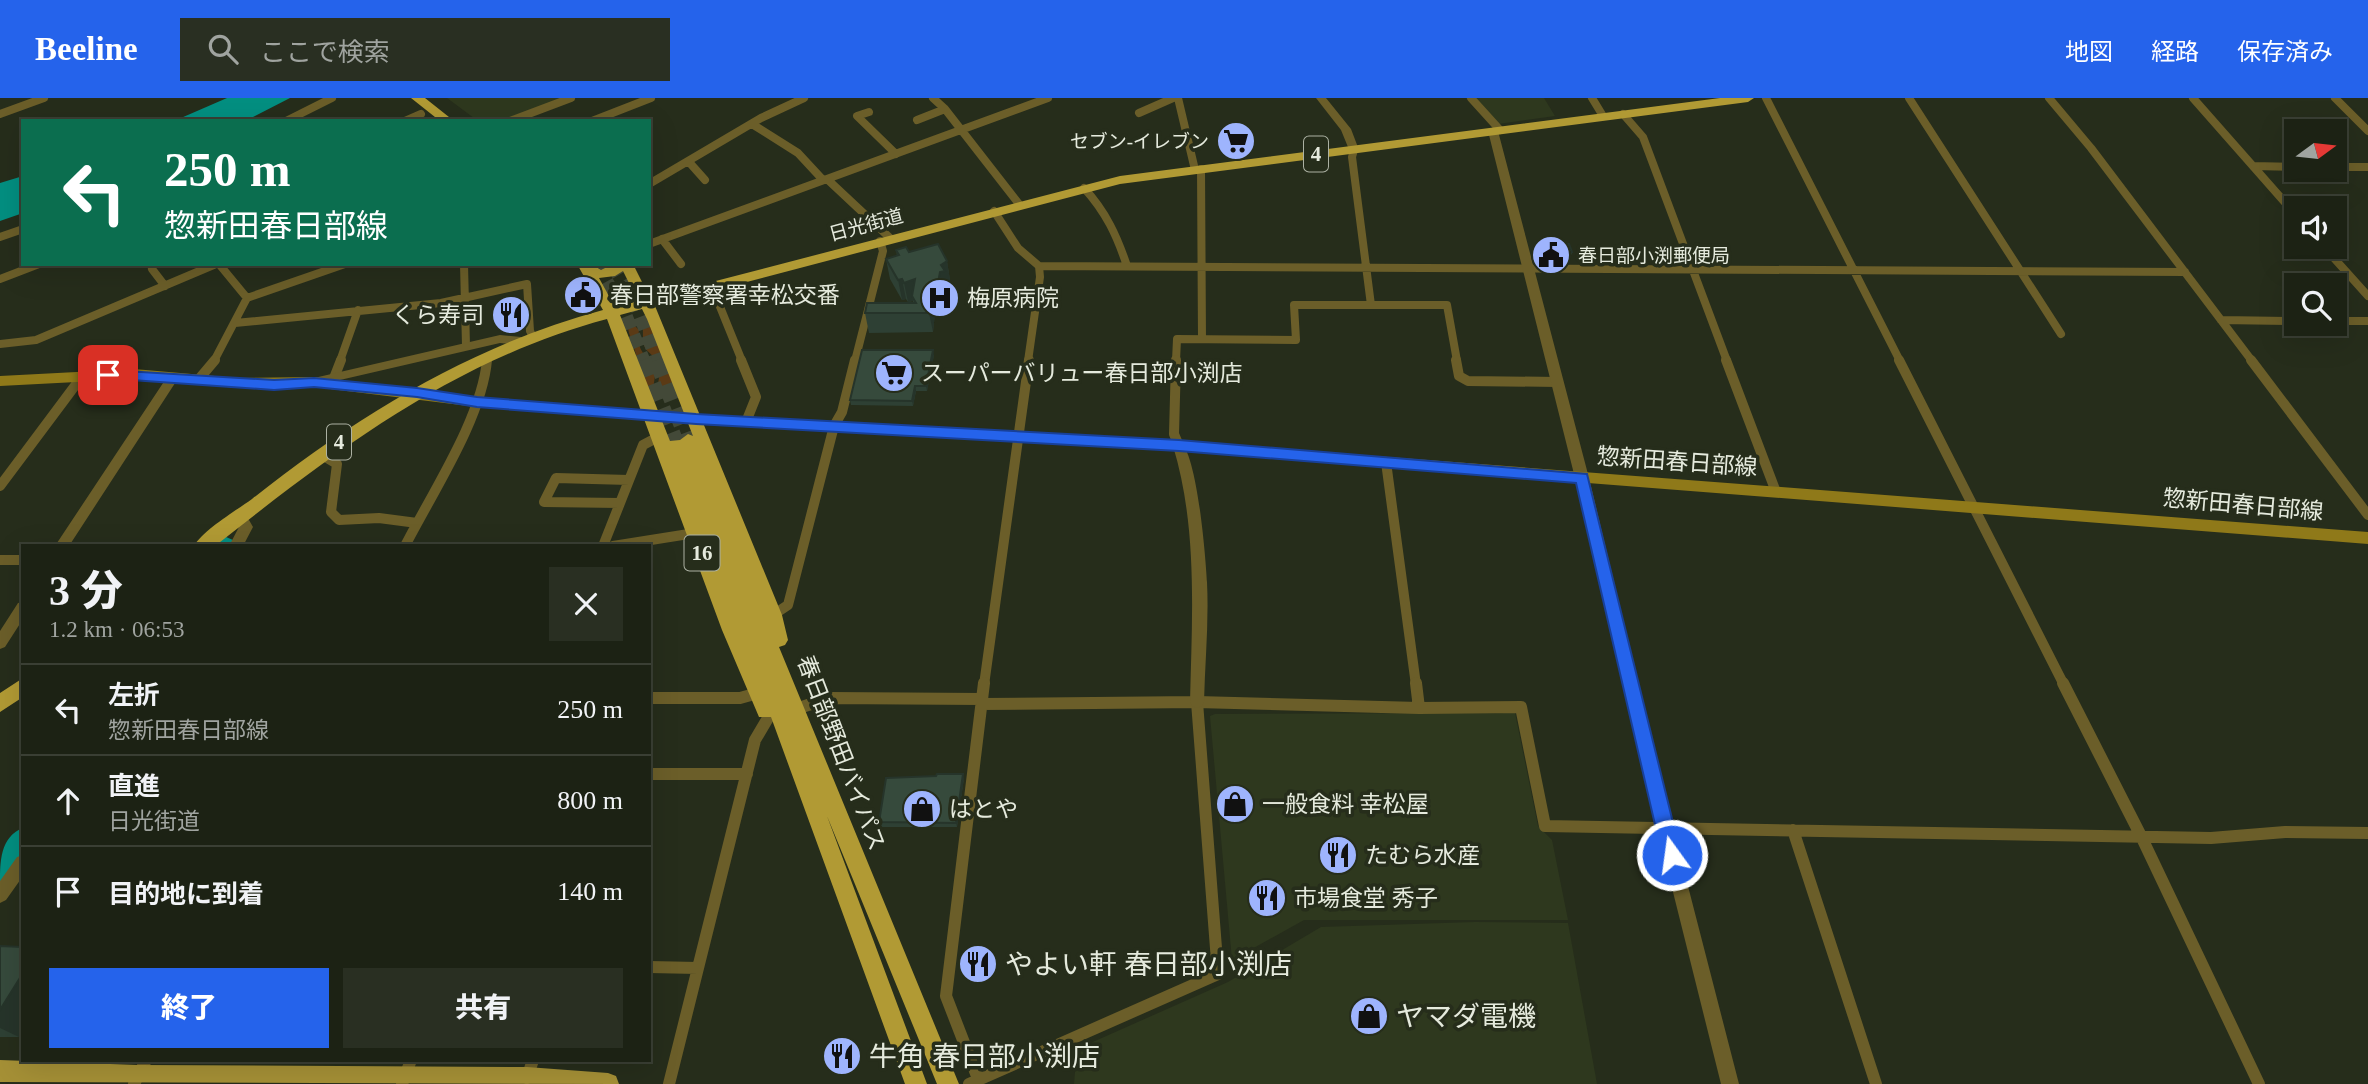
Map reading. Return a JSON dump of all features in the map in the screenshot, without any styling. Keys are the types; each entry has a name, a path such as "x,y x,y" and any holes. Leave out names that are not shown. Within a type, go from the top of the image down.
{"highway":[{"path":"401,98 428,115 445,119"},
{"path":"416,98 428,115"},
{"name":"日光街道","path":"527,339 885,239 1120,180 1748,98"},
{"name":"16","path":"585,267 594,274 605,275 621,266"},
{"name":"16","path":"625,266 647,304 696,419 773,615 794,704"},
{"name":"16","path":"585,267 613,313 654,416 675,440 695,533 731,630 768,718 826,841"},
{"name":"4","path":"206,544 322,454 417,393 527,339"},
{"name":"春日部野田バイパス","path":"675,440 794,704 846,839 948,1084"},
{"name":"春日部野田バイパス","path":"675,440 916,1084"}],"main road":[{"name":"日光街道","path":"0,382 83,375 173,377 274,385 314,382"},
{"name":"惣新田春日部線","path":"314,382 477,402 654,416 1179,446 2368,538"},
{"path":"0,1071 406,1074 530,1069 608,1084"}],"street":[{"path":"0,114 44,98"},
{"path":"290,119 332,98"},
{"path":"515,119 572,98"},
{"path":"597,119 651,98"},
{"path":"651,183 752,124 804,98"},
{"path":"936,100 951,98"},
{"path":"651,243 1048,98"},
{"path":"1139,113 1175,98 1198,169 1203,267 1202,339"},
{"path":"1321,98 1346,128 1354,150 1352,157 1371,305"},
{"path":"1471,98 1497,130 1528,268 1730,1084"},
{"path":"1592,98 1603,116"},
{"path":"1766,98 2141,836 2259,1084"},
{"path":"1909,98 2061,334"},
{"path":"2049,98 2185,272 2368,515"},
{"path":"2193,98 2284,201"},
{"path":"2335,98 2368,131"},
{"path":"936,100 1019,204"},
{"path":"917,120 945,109"},
{"path":"869,112 857,116 896,153"},
{"path":"1623,114 1643,137 1776,492"},
{"path":"752,124 797,153 885,239 842,412 834,426 788,605 773,615"},
{"path":"688,162 705,180"},
{"path":"2253,166 2284,167"},
{"path":"2347,167 2368,167"},
{"path":"1084,188 1102,208 1116,234 1127,266"},
{"path":"994,211 1018,248 1039,266 2185,272"},
{"path":"0,237 21,230"},
{"path":"662,239 681,264"},
{"path":"2335,259 2368,296"},
{"path":"0,279 34,266"},
{"path":"0,344 36,340 212,266"},
{"path":"219,266 247,298"},
{"path":"464,266 466,346"},
{"path":"1039,266 1040,276 981,701 946,996 976,1083 1218,974 1197,702 1200,583 1189,478 1174,434 1177,340 1296,340 1294,305 1447,305 1459,376 1468,381 1558,382"},
{"path":"199,379 218,356 247,298 322,268"},
{"path":"152,269 165,286"},
{"path":"235,323 463,298 527,284 530,331 527,339"},
{"path":"712,287 756,397 746,422"},
{"path":"334,378 358,310"},
{"path":"2221,320 2284,321"},
{"path":"2347,321 2368,321"},
{"name":"日光街道","path":"314,382 466,346 507,338 527,339"},
{"path":"406,544 477,402 489,370 487,357"},
{"path":"0,486 83,375"},
{"path":"63,544 173,377"},
{"path":"604,544 643,445 675,440"},
{"path":"322,454 337,464 331,512 339,520 379,518 417,523"},
{"path":"1386,461 1419,708"},
{"path":"620,503 544,502 555,478 629,480"},
{"path":"237,544 246,527 240,517"},
{"path":"625,544 695,533"},
{"path":"0,560 21,560"},
{"path":"0,643 21,610"},
{"path":"651,698 740,698 758,693"},
{"path":"794,704 829,698 1197,702 1419,708 1521,707 1545,826 2211,838 2286,832 2368,833"},
{"path":"669,1084 755,740 768,718"},
{"path":"651,774 747,774"},
{"path":"1793,830 1876,1084"},
{"path":"0,895 21,865"},
{"path":"651,967 698,968"}],"shaded area":[{"path":"447,98 566,98 510,119 475,119"},
{"path":"1475,98 1544,98 1555,116 1498,124"},
{"path":"650,322 678,398 661,395 657,389 661,367 646,350 643,342 643,324"},
{"path":"635,326 639,330 640,348 656,370 652,395 649,394 629,333 628,328"},
{"path":"1515,713 1538,826 1552,840 1568,920 1304,920 1232,960 1210,716"},
{"name":"ヤマダ電機","path":"1475,922 1568,923 1597,1084 1074,1084 1077,1049 1228,982 1321,927"}],"water":[{"path":"227,98 290,98 249,119 179,119"},
{"path":"21,177 21,214 0,221 0,183"}],"building":[{"path":"1548,243 1569,244 1572,252 1549,252"},
{"path":"938,244 947,261 941,265 945,271 940,272 936,293 931,293 929,313 865,313 867,303 916,303 912,296 915,279 904,283 902,279 898,280 886,259 899,255 896,250 906,247 909,252"},
{"name":"スーパーバリュー春日部小渕店","path":"862,350 933,350 926,386 915,386 912,401 850,400"},
{"name":"はとや","path":"963,774 956,823 879,822 886,778"},
{"path":"0,946 21,947 21,976 0,1010"}],"waterway":[{"path":"0,872 21,842"}],"tunnel":[{"path":"598,266 625,313 644,361"},
{"path":"613,266 636,306 657,361"},
{"path":"643,360 676,444"},
{"path":"657,360 688,440"}],"place":[{"name":"セブン-イレブン","path":"1236,141"},
{"name":"春日部小渕郵便局","path":"1551,255"},
{"name":"春日部警察署幸松交番","path":"583,295"},
{"name":"梅原病院","path":"940,298"},
{"name":"くら寿司","path":"511,315"},
{"name":"スーパーバリュー春日部小渕店","path":"894,373"},
{"name":"一般食料 幸松屋","path":"1235,804"},
{"name":"はとや","path":"922,809"},
{"name":"たむら水産","path":"1338,855"},
{"name":"市場食堂 秀子","path":"1267,898"},
{"name":"やよい軒 春日部小渕店","path":"978,964"},
{"name":"ヤマダ電機","path":"1369,1016"},
{"name":"牛角 春日部小渕店","path":"842,1056"}],"route":[{"path":"108,375 134,374 274,385 314,382 477,402 696,419 1179,446 1582,478 1672,855"}]}
